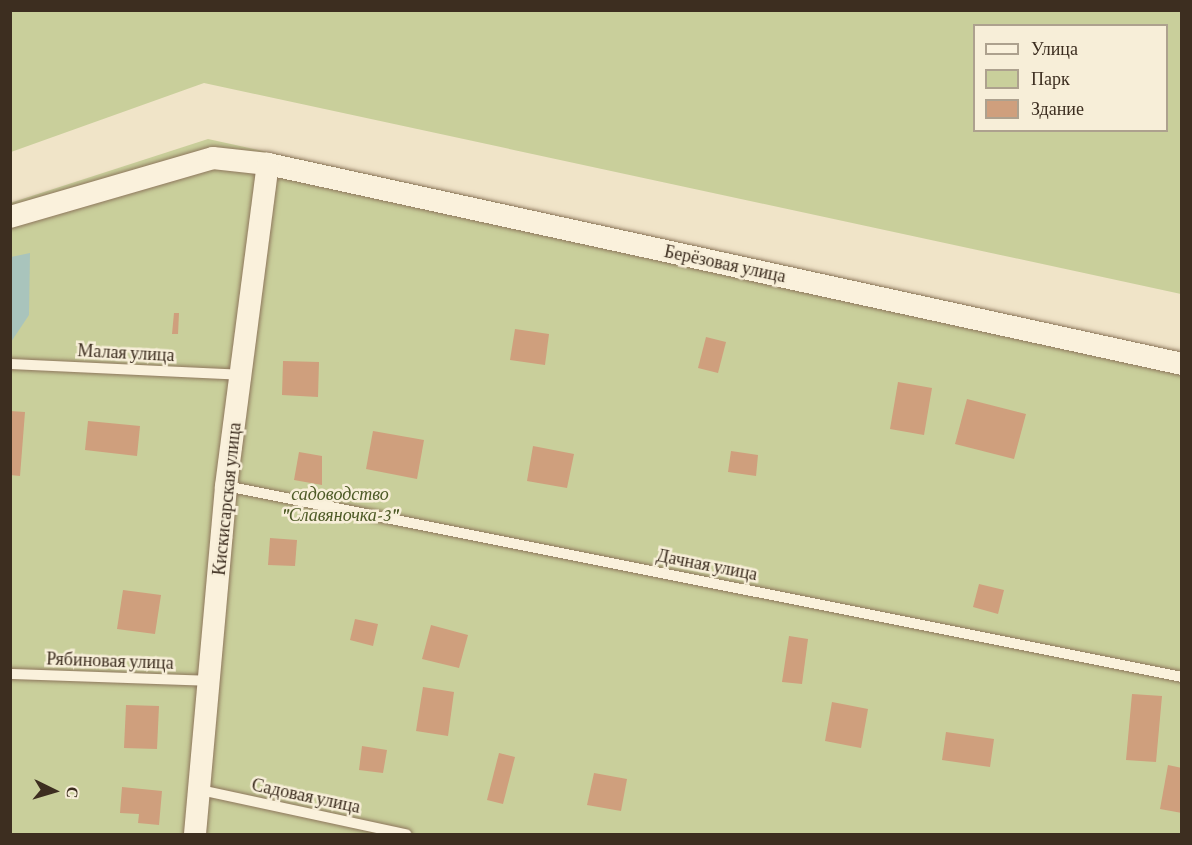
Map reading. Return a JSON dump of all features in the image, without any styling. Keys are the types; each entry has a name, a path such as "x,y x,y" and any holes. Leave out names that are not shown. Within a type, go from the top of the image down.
{"street":[{"name":"Берёзовая улица","path":"10,217 213,158 268,164 1182,364"},
{"name":"Кискисарская улица","path":"195,834 226,486 268,164"}],"lane":[{"name":"Малая улица","path":"10,364 241,375"},
{"name":"Дачная улица","path":"226,486 1182,677"},
{"name":"Рябиновая улица","path":"10,674 209,681"},
{"name":"Садовая улица","path":"200,790 406,834"}],"green space":[{"path":"10,11 1181,11 1181,294 204,83 11,152"},
{"name":"садоводство \"Славяночка-3\"","path":"208,139 1181,352 1181,834 11,834 10,203"}],"water":[{"path":"30,253 29,315 11,342 11,257"}],"building":[{"path":"174,313 179,313 178,334 172,334"},
{"path":"515,329 549,334 545,365 510,360"},
{"path":"706,337 726,342 718,373 698,368"},
{"path":"283,361 319,362 318,397 282,395"},
{"path":"898,382 932,388 924,435 890,429"},
{"path":"967,399 1026,414 1014,459 955,444"},
{"path":"10,411 25,412 20,476 10,475"},
{"path":"88,421 140,426 137,456 85,450"},
{"path":"373,431 424,440 417,479 366,469"},
{"path":"533,446 574,454 567,488 527,481"},
{"path":"731,451 758,455 756,476 728,472"},
{"path":"299,452 322,456 322,485 294,480"},
{"path":"270,538 297,540 295,566 268,565"},
{"path":"979,584 1004,590 998,614 973,607"},
{"path":"123,590 161,595 155,634 117,629"},
{"path":"355,619 378,624 373,646 350,640"},
{"path":"431,625 468,635 459,668 422,659"},
{"path":"789,636 808,639 802,684 782,682"},
{"path":"423,687 454,692 448,736 416,731"},
{"path":"1132,694 1162,696 1156,762 1126,760"},
{"path":"832,702 868,709 861,748 825,741"},
{"path":"126,705 159,706 157,749 124,748"},
{"path":"946,732 994,739 990,767 942,760"},
{"path":"362,746 387,750 383,773 359,770"},
{"path":"499,753 515,757 503,804 487,800"},
{"path":"1168,765 1182,768 1182,813 1160,809"},
{"path":"594,773 627,779 621,811 587,805"},
{"path":"122,787 162,791 159,825 138,823 139,814 120,813"}]}
